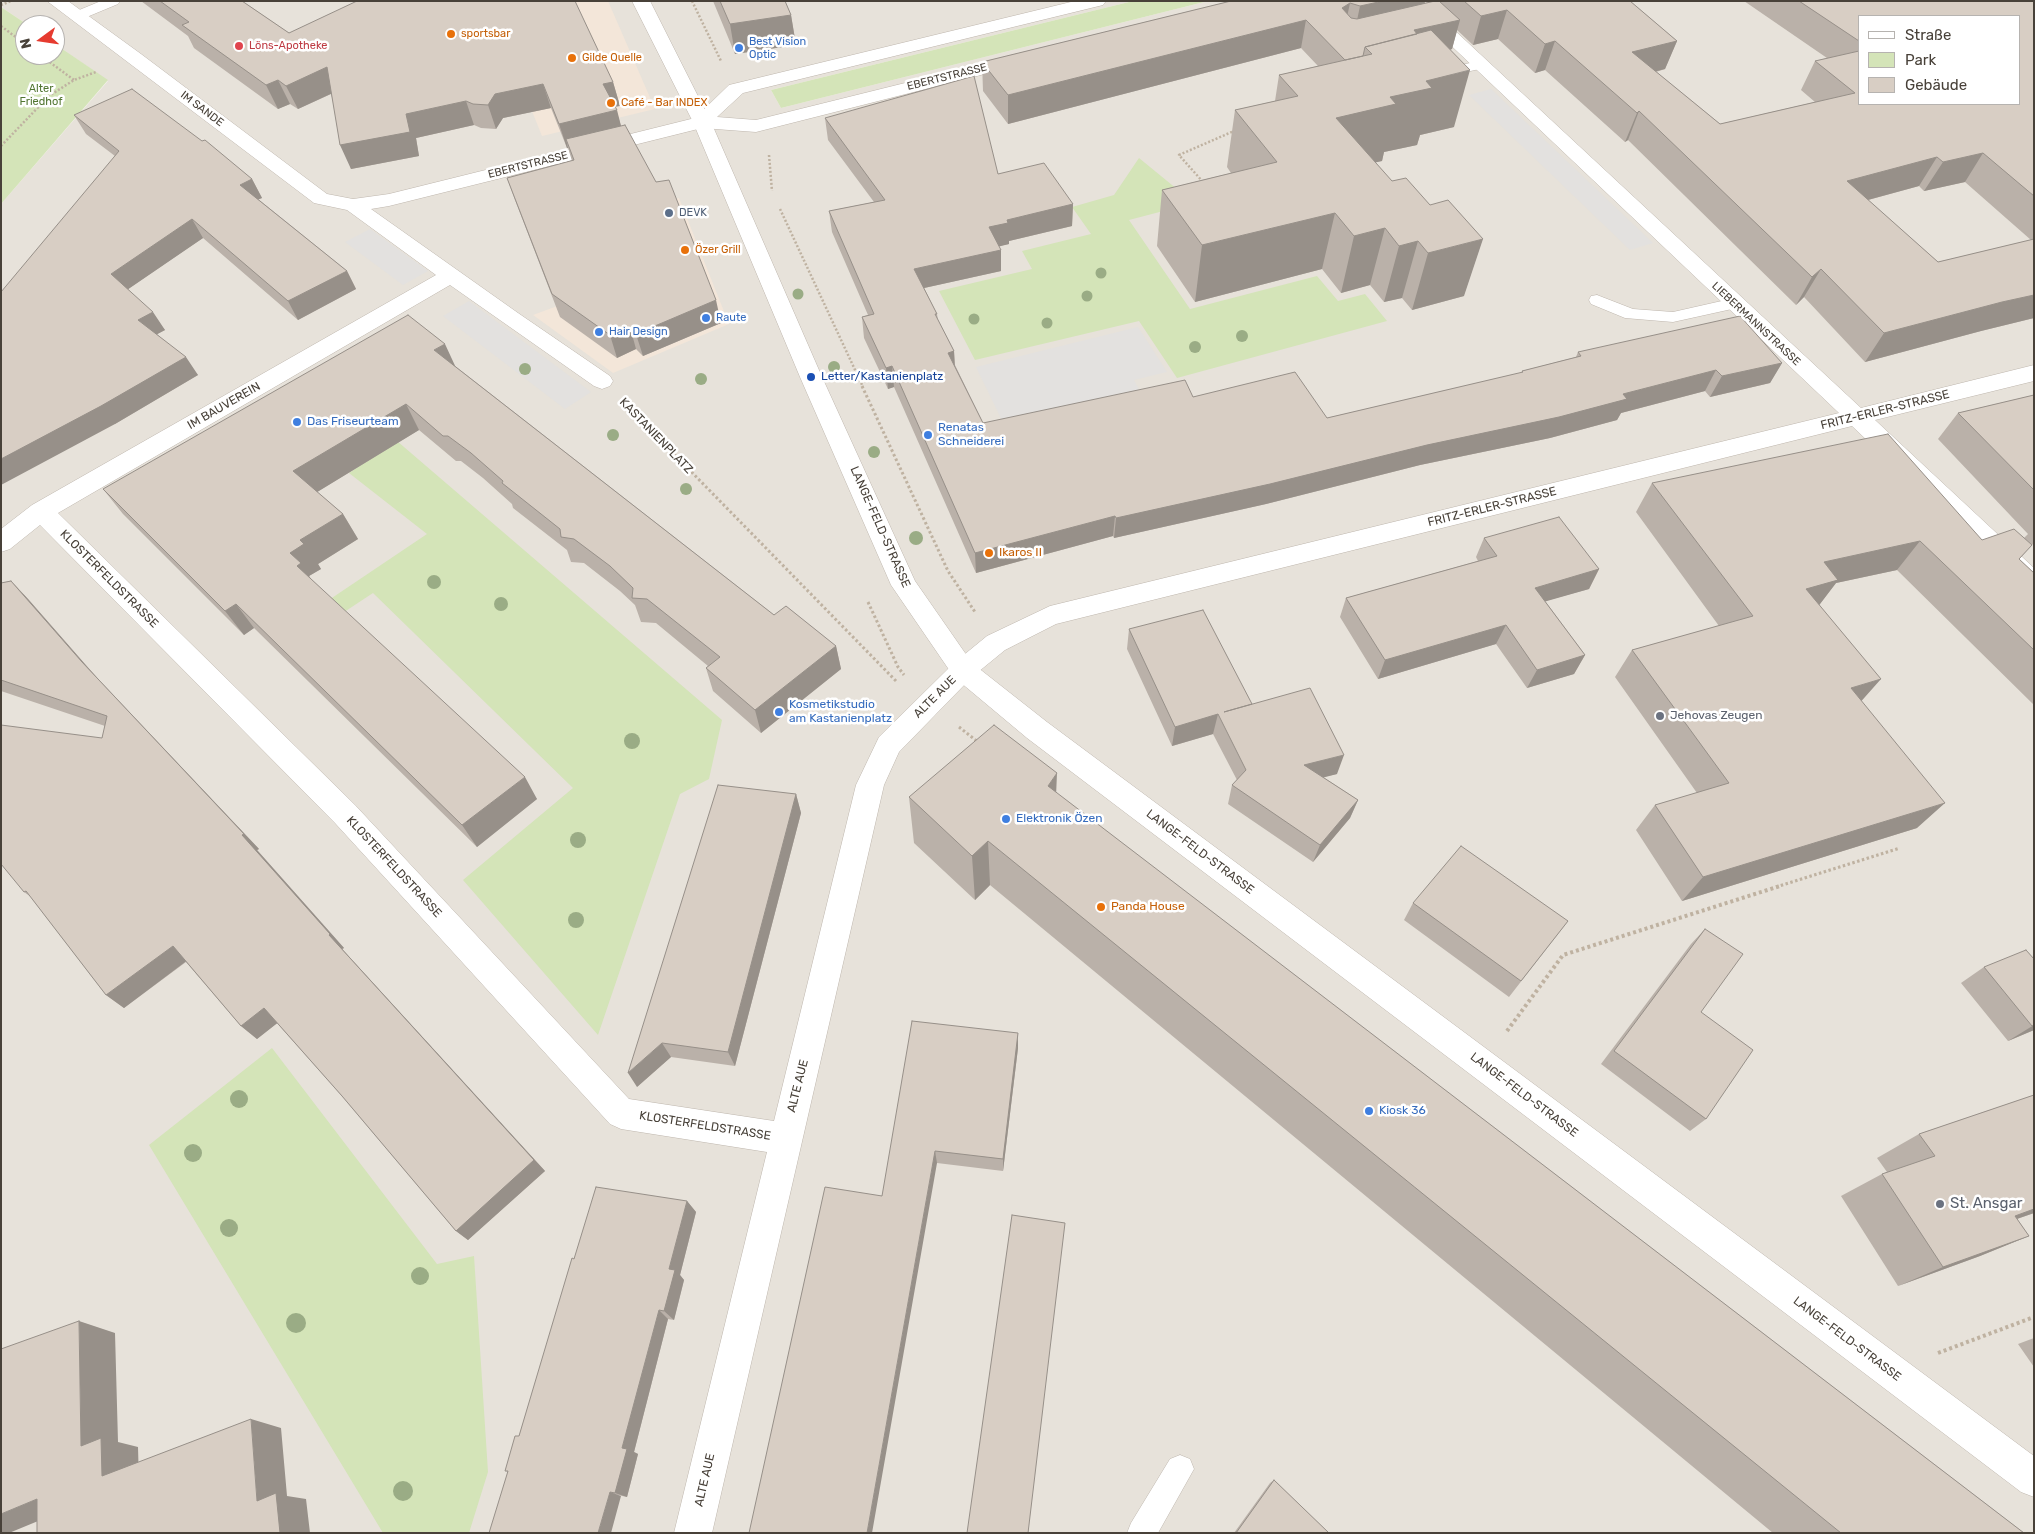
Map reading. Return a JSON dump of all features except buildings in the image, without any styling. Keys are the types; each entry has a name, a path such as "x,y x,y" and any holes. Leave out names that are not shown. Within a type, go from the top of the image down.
{"street":[{"name":"IM SANDE","path":"56,1 321,199 353,205"},
{"name":"LANGE-FELD-STRASSE","path":"641,1 680,74 702,122 811,377 837,431 904,584 963,670 1045,736 2034,1479"},
{"path":"702,122 736,89 1097,1"},
{"name":"LIEBERMANNSTRASSE","path":"1412,1 1426,24 1479,65 2034,583"},
{"name":"EBERTSTRASSE","path":"353,205 389,200 702,122 756,126 1032,56"},
{"path":"353,205 602,381"},
{"name":"IM BAUVEREIN","path":"1,543 41,511 451,275"},
{"name":"FRITZ-ERLER-STRASSE","path":"963,670 996,643 1050,616 2034,373"},
{"name":"KLOSTERFELDSTRASSE","path":"41,511 345,814 621,1113 785,1139"},
{"name":"ALTE AUE","path":"693,1533 870,784 890,745 928,703 963,670"}],"lane":[{"path":"77,16 113,1"},
{"path":"1425,78 1479,65"},
{"path":"1597,300 1631,314 1673,317 1734,303"},
{"path":"1141,1533 1180,1468"}],"path":[{"path":"1,5 11,1"},
{"path":"692,1 736,89"},
{"path":"1,26 15,36"},
{"path":"1,146 49,96 74,80 134,58"},
{"path":"54,65 74,80"},
{"path":"756,126 769,152 772,190 776,199"},
{"path":"1204,183 1179,155 1238,129"},
{"path":"780,208 948,571 996,643"},
{"name":"KASTANIENPLATZ","path":"602,381 899,684 928,703"},
{"path":"1502,1037 1563,955 1900,848"},
{"path":"1931,1356 2034,1317"}],"shaded area":[{"path":"1,1 1133,1 771,90 781,108 1208,1 2034,1 2034,1533 1,1533 1,204 108,81 65,51 65,15 15,16 1,7"},
{"path":"386,1 608,1 655,109 542,136 507,49"},
{"path":"1491,89 1653,243 1630,250 1469,95"},
{"path":"679,198 729,324 613,373 533,315 628,280 603,216"},
{"path":"370,229 428,271 403,285 345,242"},
{"path":"469,301 591,392 565,409 443,316"},
{"path":"1138,327 1167,372 1134,380 1147,405 1011,439 976,367"}],"green space":[{"path":"1133,1 1208,1 781,108 771,90"},
{"name":"Alter Friedhof","path":"1,7 15,16 15,65 65,65 65,51 108,80 1,204"},
{"path":"1139,158 1194,203 1129,220 1190,309 1317,276 1338,301 1365,294 1387,321 1177,378 1139,321 975,360 939,291 1032,269 1022,251 1091,234 1072,207 1114,195"},
{"path":"397,441 722,720 709,779 680,794 598,1035 463,880 573,788 373,593 326,624 314,610 427,534 349,473"},
{"path":"272,1048 437,1264 474,1256 488,1472 469,1533 383,1533 149,1145"}],"place":[{"name":"sportsbar","path":"451,34"},
{"name":"Löns-Apotheke","path":"239,46"},
{"name":"Best Vision Optic","path":"739,48"},
{"name":"Gilde Quelle","path":"572,58"},
{"name":"Café - Bar INDEX","path":"611,103"},
{"name":"DEVK","path":"669,213"},
{"name":"Özer Grill","path":"685,250"},
{"name":"Raute","path":"706,318"},
{"name":"Hair Design","path":"599,332"},
{"name":"Letter/Kastanienplatz","path":"811,377"},
{"name":"Das Friseurteam","path":"297,422"},
{"name":"Renatas Schneiderei","path":"928,435"},
{"name":"Ikaros II","path":"989,553"},
{"name":"Kosmetikstudio am Kastanienplatz","path":"779,712"},
{"name":"Jehovas Zeugen","path":"1660,716"},
{"name":"Elektronik Özen","path":"1006,819"},
{"name":"Panda House","path":"1101,907"},
{"name":"Kiosk 36","path":"1369,1111"},
{"name":"St. Ansgar","path":"1940,1204"}]}
